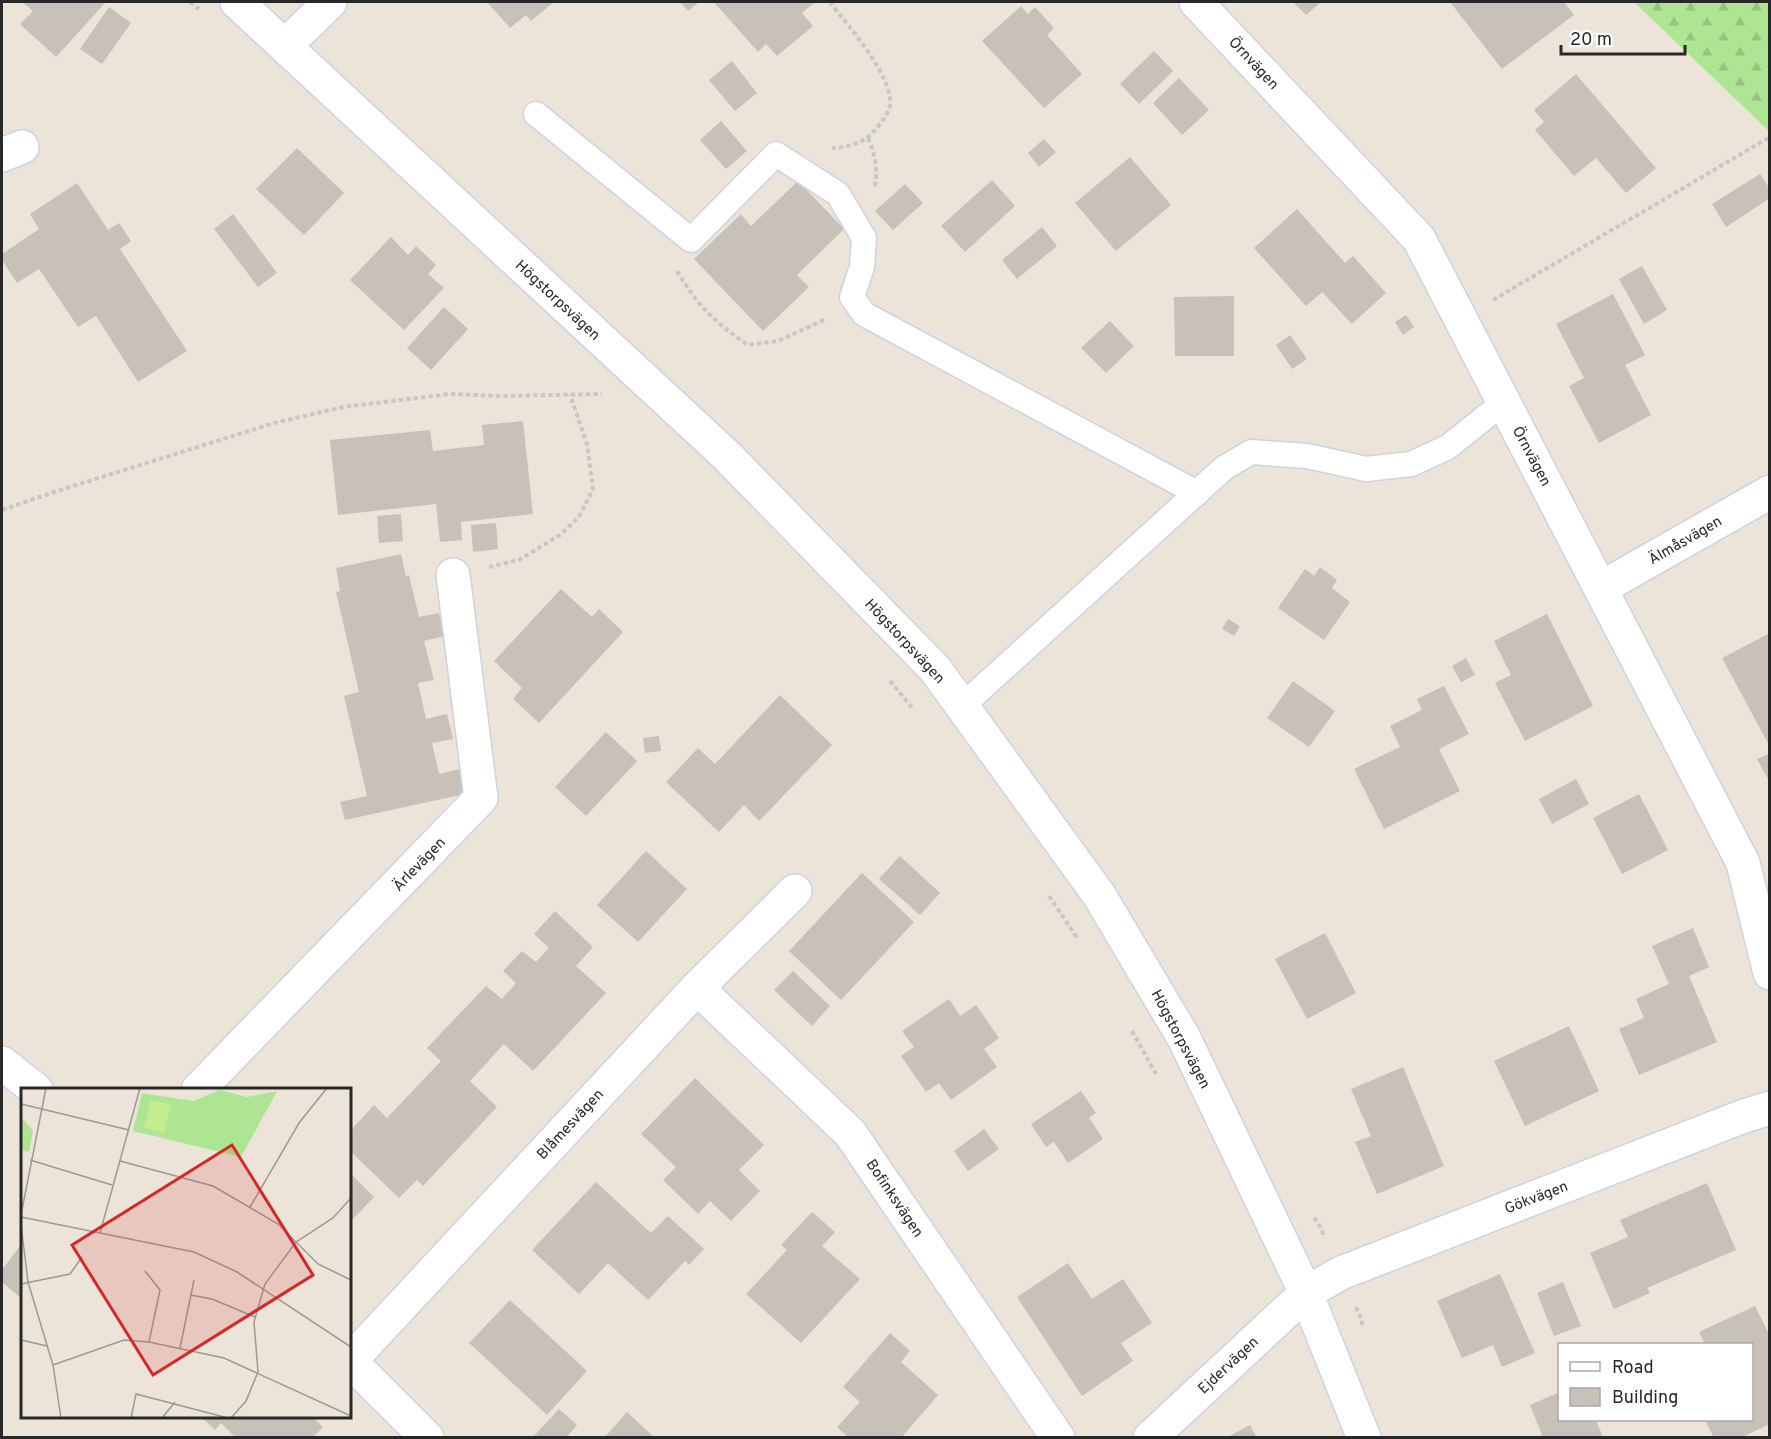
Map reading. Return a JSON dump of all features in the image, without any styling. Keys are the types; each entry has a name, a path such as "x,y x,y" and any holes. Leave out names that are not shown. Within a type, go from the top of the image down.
{"street":[{"name":"Högstorpsvägen","path":"237,2 727,456 935,669 1099,895 1185,1038 1306,1293 1364,1437"},
{"path":"285,46 330,2"},
{"name":"Örnvägen","path":"1196,2 1419,239 1743,862 1770,973"},
{"name":"Älmåsvägen","path":"1601,588 1770,492"},
{"name":"Ärlevägen","path":"199,1088 481,798 453,575"},
{"name":"Blåmesvägen","path":"351,1360 697,988 795,891"},
{"name":"Bofinksvägen","path":"697,988 850,1133 1058,1437"},
{"path":"2,1063 35,1088"},
{"name":"Gökvägen","path":"1306,1293 1341,1273 1733,1120 1770,1108"},
{"name":"Ejdervägen","path":"1150,1437 1306,1293"},
{"path":"351,1362 427,1437"}],"lane":[{"path":"536,114 691,240 776,154 838,194 864,238 862,267 852,297 864,314 1197,493"},
{"path":"962,705 1224,468 1251,452 1307,456 1366,469 1411,464 1448,447 1504,402"}],"path":[{"path":"190,2 199,9"},
{"path":"830,2 871,55 887,87 890,104 886,116 873,134 864,141 848,148 831,148"},
{"path":"1461,319 1770,138"},
{"path":"683,233 677,248 676,270 692,295 719,325 748,345 778,341 856,304"},
{"path":"2,510 274,423 343,407 450,394 607,393 598,385"},
{"path":"453,575 519,560 560,535 579,517 593,489 587,444 570,395"},
{"path":"886,677 921,719"},
{"path":"1049,896 1081,944"},
{"path":"1129,1026 1158,1078"}],"green space":[{"path":"1634,2 1769,2 1769,131"}],"building":[{"path":"22,2 106,2 56,57 20,24 33,11"},
{"path":"487,2 554,2 531,21 526,15 510,28"},
{"path":"680,2 699,2 688,11"},
{"path":"714,2 815,2 802,13 813,26 777,56 766,44 758,52"},
{"path":"1293,2 1321,2 1306,15"},
{"path":"1450,2 1564,2 1574,15 1502,69"},
{"path":"1021,6 1028,14 1035,7 1054,28 1047,35 1082,74 1044,108 982,41"},
{"path":"109,7 131,23 102,64 80,49"},
{"path":"1154,51 1173,71 1139,104 1120,84"},
{"path":"732,61 757,93 735,111 709,80"},
{"path":"1576,74 1656,168 1626,193 1596,158 1574,176 1535,130 1544,122 1534,110"},
{"path":"1179,78 1209,110 1182,135 1153,103"},
{"path":"721,121 747,151 726,169 700,140"},
{"path":"1044,139 1056,152 1039,167 1028,153"},
{"path":"297,148 344,193 304,235 256,189"},
{"path":"1130,157 1171,205 1116,251 1075,203"},
{"path":"1760,174 1770,189 1770,198 1726,227 1712,204"},
{"path":"992,180 1015,206 965,252 941,226"},
{"path":"798,181 844,229 797,275 809,287 763,331 694,259 741,214 751,226"},
{"path":"77,183 108,230 119,223 131,241 120,249 187,351 138,382 96,316 78,327 39,269 17,283 2,260 2,254 39,229 30,214"},
{"path":"905,184 923,203 893,230 875,211"},
{"path":"1297,209 1345,263 1353,256 1386,293 1352,324 1322,292 1306,306 1254,248"},
{"path":"233,214 277,273 258,287 214,229"},
{"path":"1042,227 1057,246 1017,279 1002,260"},
{"path":"391,237 408,255 416,246 436,265 428,274 444,288 404,330 350,280"},
{"path":"1642,266 1667,310 1644,324 1619,279"},
{"path":"1613,294 1645,355 1625,365 1651,415 1599,443 1569,386 1584,378 1556,324"},
{"path":"1234,296 1234,356 1175,356 1174,297"},
{"path":"444,307 468,329 431,370 407,348"},
{"path":"1406,315 1414,327 1403,335 1395,322"},
{"path":"1110,321 1134,346 1106,373 1081,348"},
{"path":"1290,335 1307,359 1292,369 1276,345"},
{"path":"523,421 533,514 461,522 462,540 440,542 436,504 338,515 330,440 430,430 433,451 484,445 482,425"},
{"path":"401,514 403,541 379,543 377,516"},
{"path":"496,523 498,549 473,552 471,525"},
{"path":"401,554 406,576 409,575 419,617 439,613 444,636 424,641 434,680 418,683 426,719 447,714 453,739 432,743 439,774 459,769 465,794 345,820 340,802 367,796 344,696 359,692 336,592 340,591 336,568"},
{"path":"1320,567 1337,580 1332,588 1350,602 1324,640 1278,608 1305,569 1314,576"},
{"path":"561,589 592,617 599,609 623,632 539,723 513,699 522,688 494,661"},
{"path":"1547,614 1593,706 1525,741 1495,683 1511,675 1494,641"},
{"path":"1228,619 1240,626 1234,636 1222,629"},
{"path":"1770,633 1770,747 1722,658"},
{"path":"1466,658 1475,675 1461,682 1452,666"},
{"path":"1293,681 1335,711 1309,747 1267,718"},
{"path":"1444,686 1469,734 1439,749 1460,791 1384,829 1354,769 1400,747 1390,726 1422,710 1417,699"},
{"path":"780,695 832,745 759,821 744,805 719,832 666,782 698,748 715,764"},
{"path":"606,732 637,761 586,816 555,787"},
{"path":"659,736 661,751 645,753 643,738"},
{"path":"1770,753 1770,783 1757,759"},
{"path":"1576,779 1589,804 1552,824 1539,799"},
{"path":"1639,794 1668,850 1622,874 1593,818"},
{"path":"646,851 687,889 638,942 597,905"},
{"path":"900,856 940,893 920,915 879,879"},
{"path":"862,873 914,922 841,1000 789,951"},
{"path":"555,911 593,947 576,966 606,993 533,1071 504,1044 470,1081 497,1107 423,1186 417,1180 399,1198 351,1152 351,1130 374,1105 387,1118 441,1061 427,1048 486,986 502,999 516,983 503,971 522,951 536,962 549,948 534,934"},
{"path":"1693,928 1709,967 1689,976 1717,1042 1639,1075 1619,1029 1644,1018 1636,999 1669,984 1652,946"},
{"path":"1325,933 1356,993 1307,1019 1275,959"},
{"path":"793,971 830,1006 812,1026 774,990"},
{"path":"949,999 960,1016 976,1005 999,1038 984,1049 997,1067 951,1100 939,1083 926,1092 901,1056 914,1047 902,1031"},
{"path":"1569,1026 1599,1091 1525,1126 1494,1061"},
{"path":"1403,1067 1444,1166 1377,1194 1355,1142 1371,1136 1351,1089"},
{"path":"695,1078 764,1145 739,1170 760,1191 731,1221 710,1201 698,1214 663,1180 676,1167 641,1134"},
{"path":"1081,1091 1096,1113 1089,1118 1103,1139 1068,1163 1054,1142 1046,1147 1031,1124"},
{"path":"984,1129 999,1149 968,1171 954,1151"},
{"path":"351,1174 374,1197 351,1221"},
{"path":"596,1182 651,1233 668,1216 704,1249 689,1265 685,1261 648,1300 608,1263 579,1294 532,1250"},
{"path":"1707,1183 1736,1250 1647,1288 1650,1293 1614,1309 1590,1253 1628,1237 1620,1220"},
{"path":"812,1212 835,1232 822,1246 860,1279 801,1343 746,1294 787,1250 781,1245"},
{"path":"21,1244 21,1298 2,1282 2,1270"},
{"path":"1068,1263 1092,1299 1123,1279 1152,1323 1121,1343 1133,1361 1082,1396 1017,1297"},
{"path":"1500,1274 1535,1353 1502,1367 1493,1345 1462,1358 1437,1301"},
{"path":"1563,1282 1581,1326 1554,1336 1537,1293"},
{"path":"510,1300 587,1371 547,1415 469,1343"},
{"path":"1755,1306 1770,1336 1770,1424 1740,1438 1714,1438 1706,1421 1753,1421 1753,1343 1704,1343 1699,1332"},
{"path":"890,1333 910,1351 901,1362 938,1395 901,1438 849,1438 837,1427 860,1402 843,1387"},
{"path":"1558,1393 1558,1421 1596,1421 1603,1437 1538,1437 1542,1435 1530,1405"},
{"path":"559,1409 577,1425 566,1438 532,1438"},
{"path":"627,1412 655,1438 604,1438"},
{"path":"202,1418 314,1418 323,1427 312,1438 236,1438 221,1423 215,1430"},
{"path":"1250,1425 1257,1438 1226,1438"}]}
